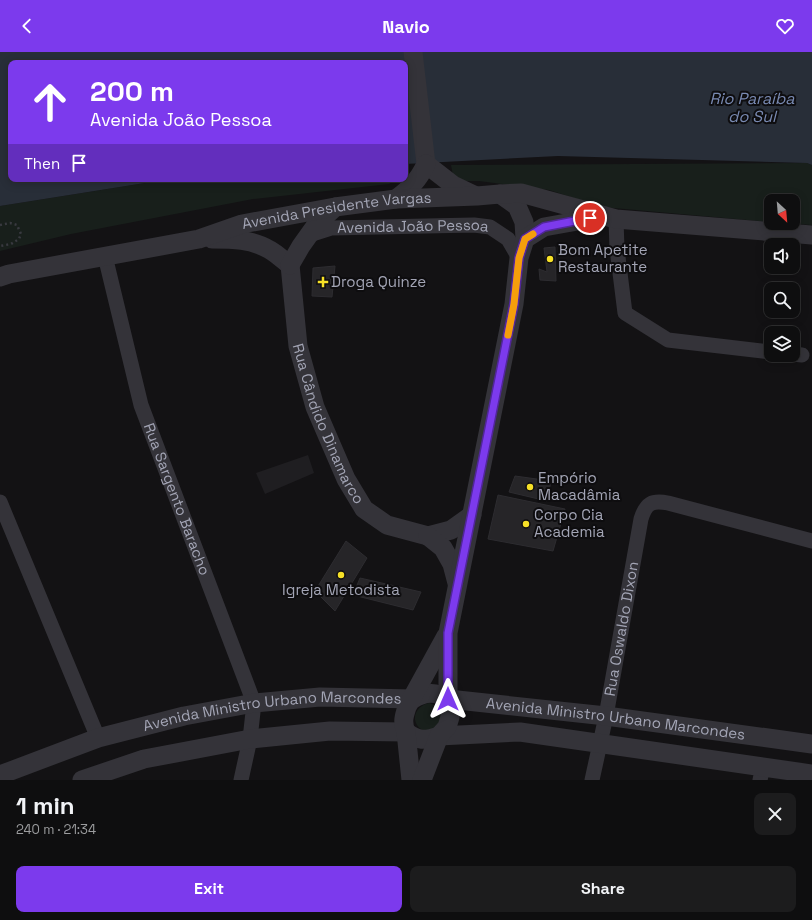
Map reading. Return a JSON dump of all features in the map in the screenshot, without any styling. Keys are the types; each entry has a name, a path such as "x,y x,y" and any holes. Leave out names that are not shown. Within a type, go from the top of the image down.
{"street":[{"path":"396,199 412,186 421,174 425,161 413,52"},
{"path":"425,161 453,185 478,196 522,193 611,218 812,235"},
{"path":"422,780 439,736 447,727 450,717 448,699 448,633 514,304 519,258 525,239 524,222 517,206 500,194"},
{"name":"Avenida Presidente Vargas","path":"0,277 9,274 199,239 242,224 335,207 396,199 478,196"},
{"name":"Avenida João Pessoa","path":"290,265 316,225 335,207"},
{"path":"525,239 544,227 611,218"},
{"path":"611,218 617,249 625,313 668,340 764,351"},
{"name":"Avenida João Pessoa","path":"309,235 331,228 474,225 490,227 508,240 519,258"},
{"name":"Avenida Presidente Vargas","path":"199,239 234,239 252,242 270,250 290,265"},
{"name":"Rua Sargento Baracho","path":"105,256 141,405 254,703 250,739 241,780"},
{"name":"Rua Cândido Dinamarco","path":"290,265 298,346 315,407 346,479 364,509 387,525 428,536 451,530 472,516"},
{"name":"Rua Oswaldo Dixon","path":"592,780 606,716 641,519 644,511 650,504 659,501 668,503 812,541"},
{"path":"0,502 98,738"},
{"path":"428,536 443,548 452,564 457,583"},
{"path":"411,780 406,732 403,725 404,717 407,707 448,633"},
{"name":"Avenida Ministro Urbano Marcondes","path":"0,774 98,738 184,716 254,703 320,697 412,699 420,694 432,693 440,694 448,699 606,716 812,744"},
{"name":"Avenida Ministro Urbano Marcondes","path":"82,780 144,759 250,739 330,731 406,732 415,738 426,740 439,736 520,732 600,744 761,773 812,774"}],"path":[{"path":"0,225 10,223 17,225 21,234 19,239 11,244 0,246"}],"shaded area":[{"path":"807,163 812,165 812,225 800,224 800,194 764,194 764,221 602,207 549,190 479,181 454,181 451,165"},
{"path":"151,182 393,182 389,184 253,199 71,234 0,251 0,206"},
{"path":"308,455 314,473 265,494 256,473"},
{"path":"429,703 438,706 443,714 436,730 422,730 417,726 415,721 416,714 419,708"}],"water":[{"name":"Rio Paraíba do Sul","path":"0,52 812,52 812,165 807,163 558,156 408,164 408,60 8,60 8,182 151,182 0,206"}],"building":[{"name":"Bom Apetite Restaurante","path":"555,247 556,281 540,280 539,269 547,272 544,248"},
{"name":"Droga Quinze","path":"335,266 332,297 312,296 313,268"},
{"name":"Empório Macadâmia","path":"515,476 551,481 547,501 509,492"},
{"name":"Corpo Cia Academia","path":"498,495 565,509 553,551 488,539"},
{"name":"Igreja Metodista","path":"346,541 367,558 335,611 315,591"},
{"path":"360,578 421,592 413,610 353,595"}],"slow traffic":[{"path":"508,335 514,304 519,258 525,239 533,234"}],"place":[{"name":"Bom Apetite Restaurante","path":"550,259"},
{"name":"Droga Quinze","path":"323,282"},
{"name":"Empório Macadâmia","path":"530,487"},
{"name":"Corpo Cia Academia","path":"526,524"},
{"name":"Igreja Metodista","path":"341,575"}],"route":[{"path":"448,699 448,633 514,304 519,258 525,239 544,227 590,218"}]}
